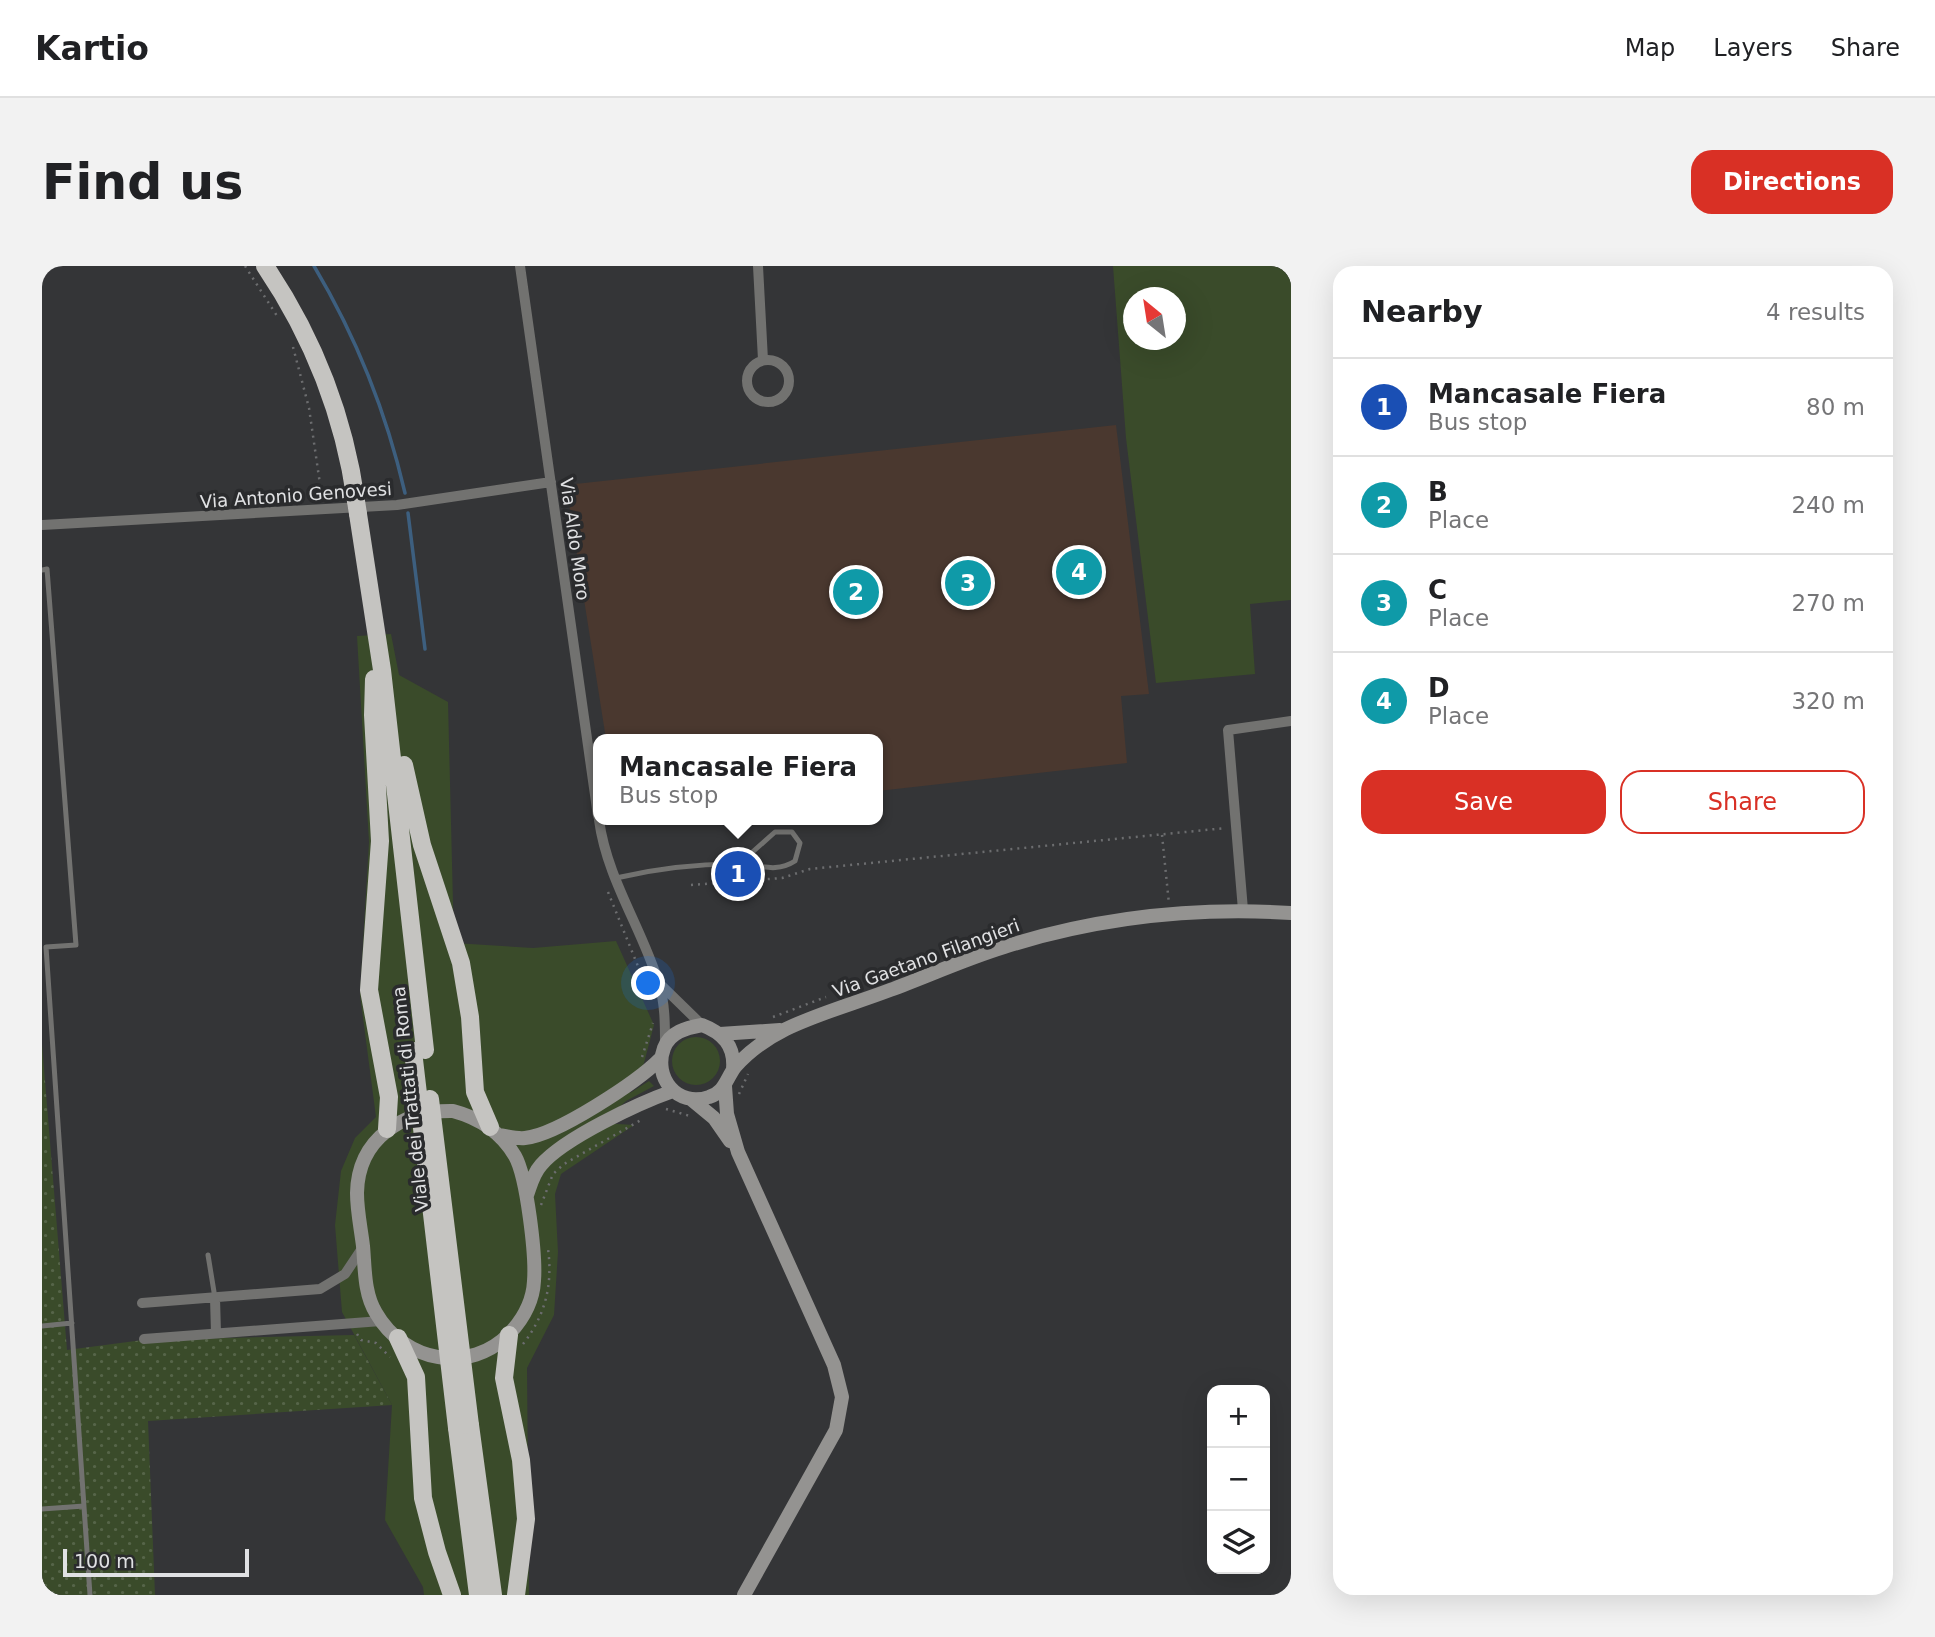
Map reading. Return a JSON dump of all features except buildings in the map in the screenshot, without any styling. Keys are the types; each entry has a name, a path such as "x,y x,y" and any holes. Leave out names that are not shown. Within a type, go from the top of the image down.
{"highway":[{"name":"Viale dei Trattati di Roma","path":"265,266 298,321 327,382 345,439 357,508 370,598 419,1051 464,1427 478,1595"},
{"path":"378,671 373,715 380,841 369,990 389,1097 387,1129"},
{"path":"378,671 398,724 422,845 461,963 470,1017 475,1093 494,1131"},
{"path":"398,1338 416,1377 423,1498 452,1595"},
{"path":"515,1340 504,1378 522,1460 525,1510 516,1595"},
{"name":"Viale dei Trattati di Roma","path":"464,1427 493,1595"}],"street":[{"name":"Via Aldo Moro","path":"520,266 593,782"},
{"path":"758,266 763,360"},
{"path":"763,360 782,364 789,374 786,394 774,402 759,401 747,385 752,367 763,360"},
{"name":"Via Antonio Genovesi","path":"42,525 397,505 551,482"},
{"path":"1243,910 1228,730 1291,721"},
{"name":"Via Aldo Moro","path":"600,825 614,878 659,984 665,1012 665,1044"},
{"name":"Via Gaetano Filangieri","path":"733,1069 750,1053 785,1030 1019,943 1184,911 1243,910 1291,913"},
{"name":"Via Aldo Moro","path":"659,984 702,1025"},
{"path":"691,1099 710,1097 725,1086 733,1069 730,1046 720,1034 702,1025 674,1034 665,1044 660,1059 663,1077 673,1091 691,1099 714,1118 738,1152"},
{"name":"Via Gaetano Filangieri","path":"720,1034 785,1030"},
{"path":"494,1131 520,1167 526,1199 534,1282 526,1311 515,1340 485,1352 454,1359 428,1356 398,1338 381,1321 369,1298 357,1192 360,1167 370,1148 387,1129 411,1115 441,1111 470,1116 494,1131 515,1138 536,1135 628,1086 660,1059"},
{"path":"725,1086 727,1114 738,1152 834,1365 842,1397 841,1413 828,1446 744,1595"},
{"path":"526,1199 534,1175 558,1150 647,1100 673,1091"},
{"path":"142,1303 320,1289 345,1274 363,1247"},
{"path":"215,1298 216,1333"},
{"path":"144,1339 381,1321"}],"lane":[{"path":"42,570 47,569 76,945 46,947 90,1595"},
{"path":"614,878 642,872 739,864 782,868 795,861 800,843 792,832 775,832 739,864"},
{"path":"208,1255 215,1298"},
{"path":"42,1326 72,1323"},
{"path":"42,1509 84,1506"}],"path":[{"path":"245,266 279,320"},
{"path":"289,338 300,366 307,397 324,511"},
{"path":"691,885 782,878 810,869 1236,827"},
{"path":"1162,835 1169,904"},
{"path":"726,865 727,889"},
{"path":"628,1086 643,1055 654,1021"},
{"path":"659,1111 666,1109 683,1113 706,1124 714,1118"},
{"path":"543,1216 541,1204 553,1174 651,1114"},
{"path":"515,1340 539,1320 549,1287 546,1238"}],"shaded area":[{"path":"1116,425 1149,694 1121,696 1127,763 883,790 883,734 605,734 566,485"}],"green space":[{"path":"1113,266 1291,266 1291,600 1250,604 1255,674 1156,683 1126,438"},
{"path":"391,634 399,675 448,702 454,943 533,948 616,941 654,1025 644,1063 630,1093 649,1081 654,1086 626,1101 602,1123 634,1125 561,1174 555,1194 558,1252 554,1315 527,1368 529,1595 424,1595 423,1587 385,1520 392,1405 342,1312 335,1225 341,1171 355,1138 376,1117 360,995 369,842 357,636"},
{"path":"696,1037 713,1044 720,1061 713,1078 696,1085 679,1078 672,1061 679,1044"},
{"path":"42,1044 67,1350 143,1340 354,1335 392,1405 148,1421 155,1595 42,1595"}],"waterway":[{"path":"314,266 357,348 389,433 405,493"},
{"path":"408,513 425,649"}],"place":[{"name":"D","path":"1079,572"},
{"name":"C","path":"968,583"},
{"name":"B","path":"856,592"},
{"name":"Mancasale Fiera","path":"738,874"}]}
